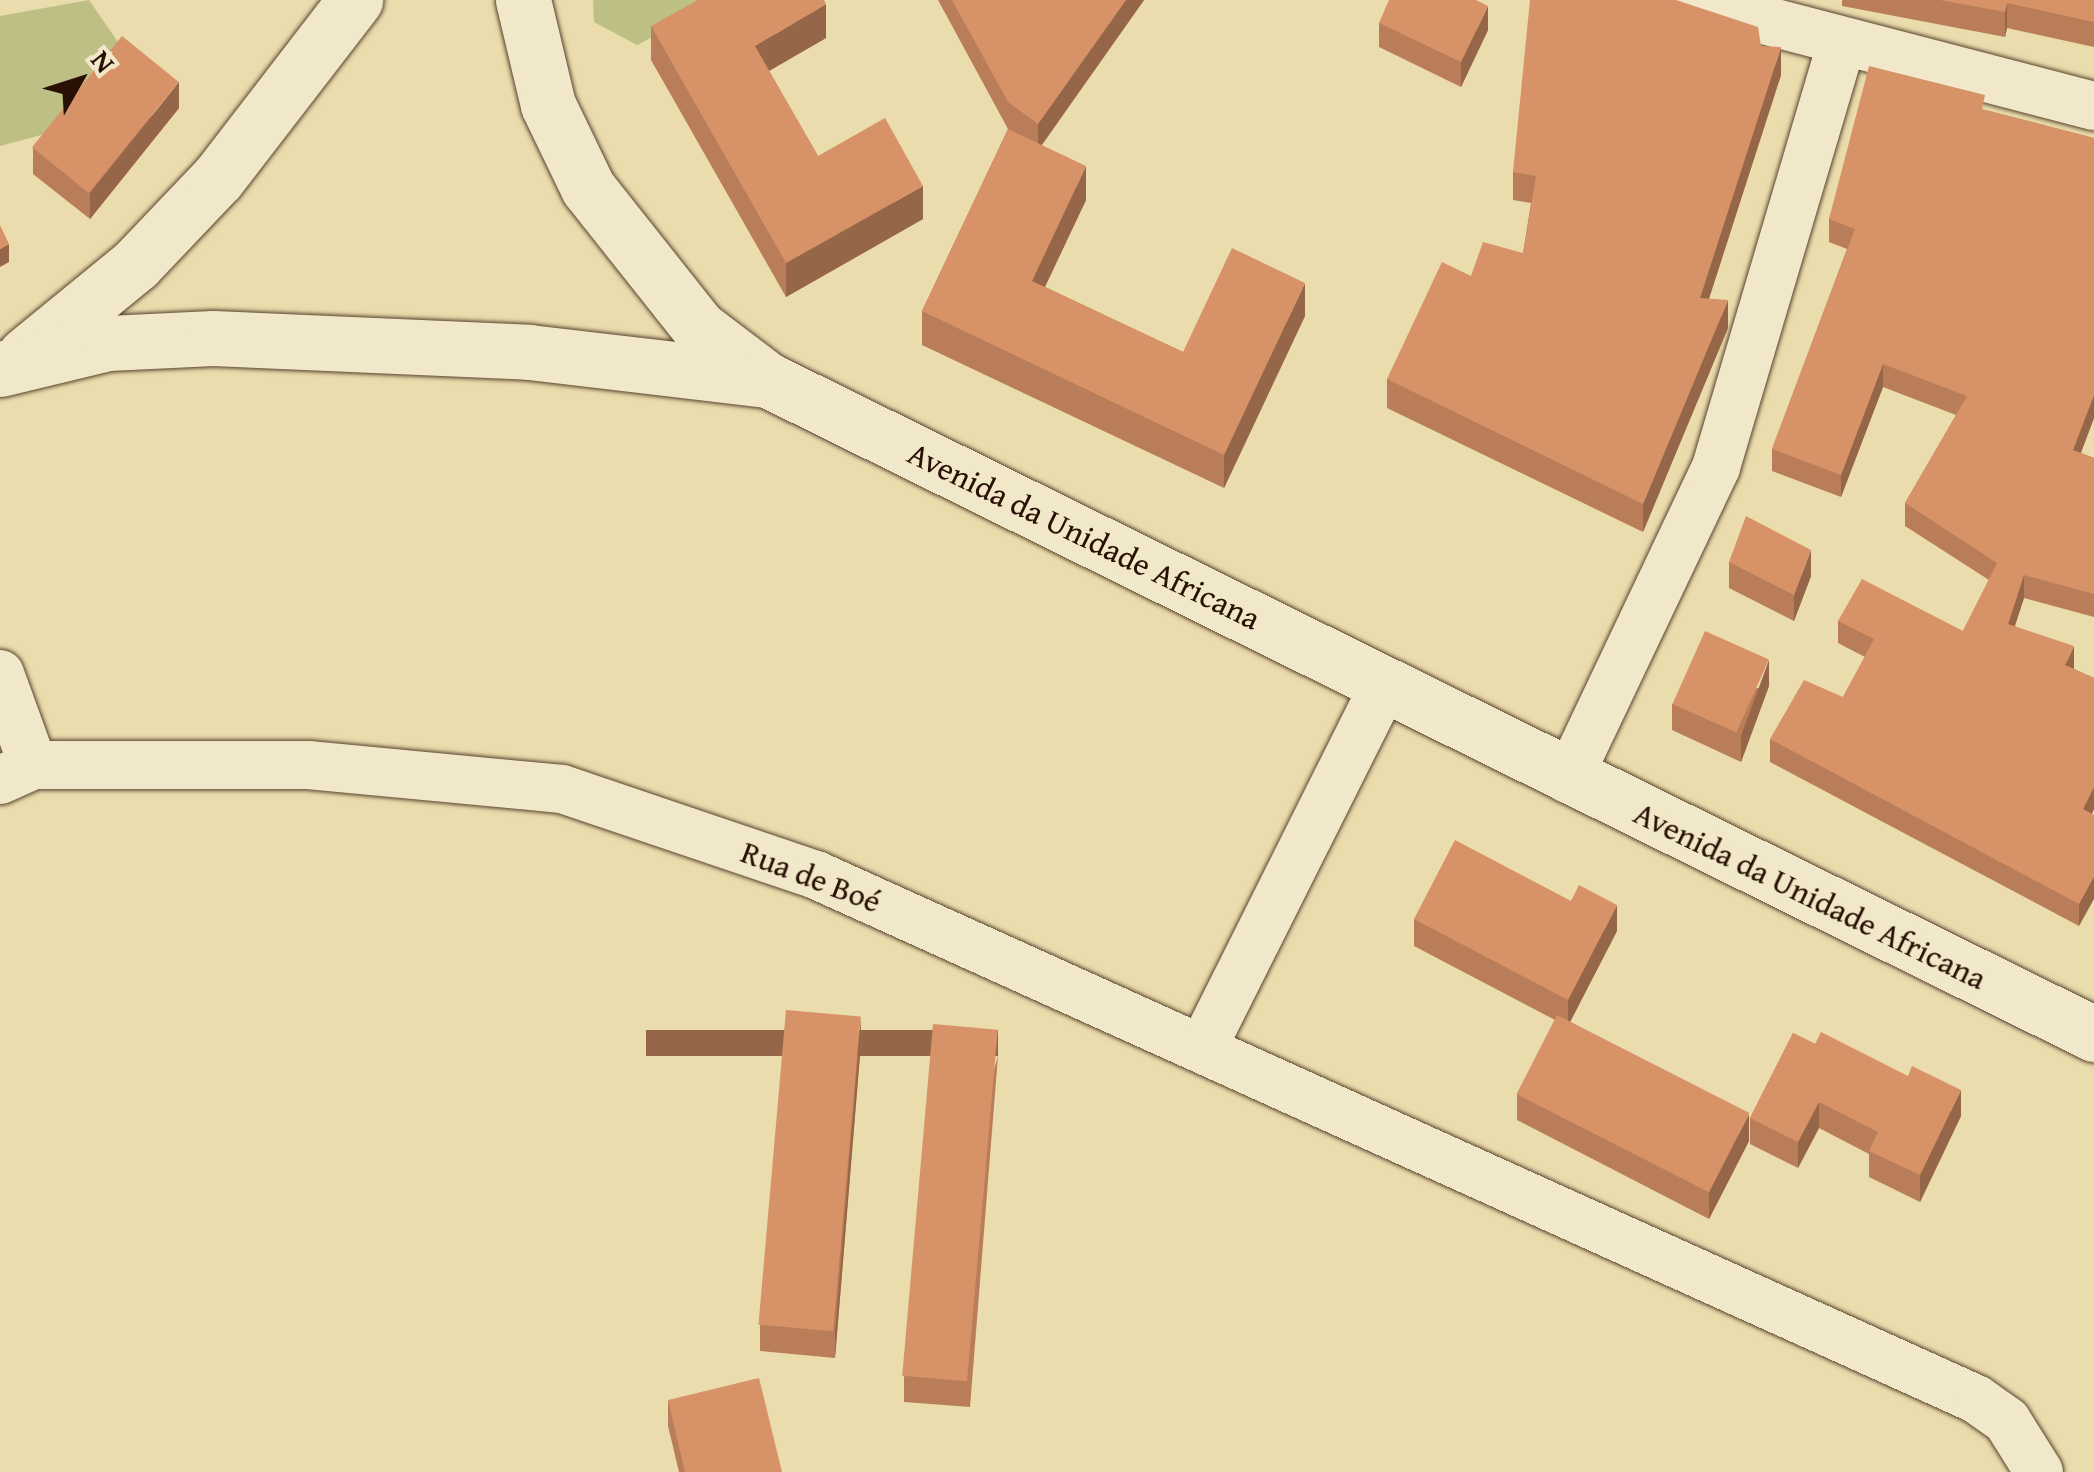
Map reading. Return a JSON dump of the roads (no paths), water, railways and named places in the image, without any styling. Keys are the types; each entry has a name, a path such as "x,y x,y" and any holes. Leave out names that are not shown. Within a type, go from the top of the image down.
{"street":[{"path":"8,366 136,264 218,178 355,0"},
{"path":"523,0 548,105 588,188 699,328 768,380"},
{"path":"1686,0 1841,44 2094,106"},
{"path":"1568,779 1716,467 1841,44"},
{"name":"Avenida da Unidade Africana","path":"8,366 108,342 213,338 529,352 768,380 1385,684 1568,779 2094,1034"},
{"path":"0,674 17,773"},
{"path":"1205,1043 1385,684"},
{"name":"Rua de Boé","path":"17,773 308,765 562,789 816,875 1205,1043 1976,1399 2007,1421 2038,1472"}]}
